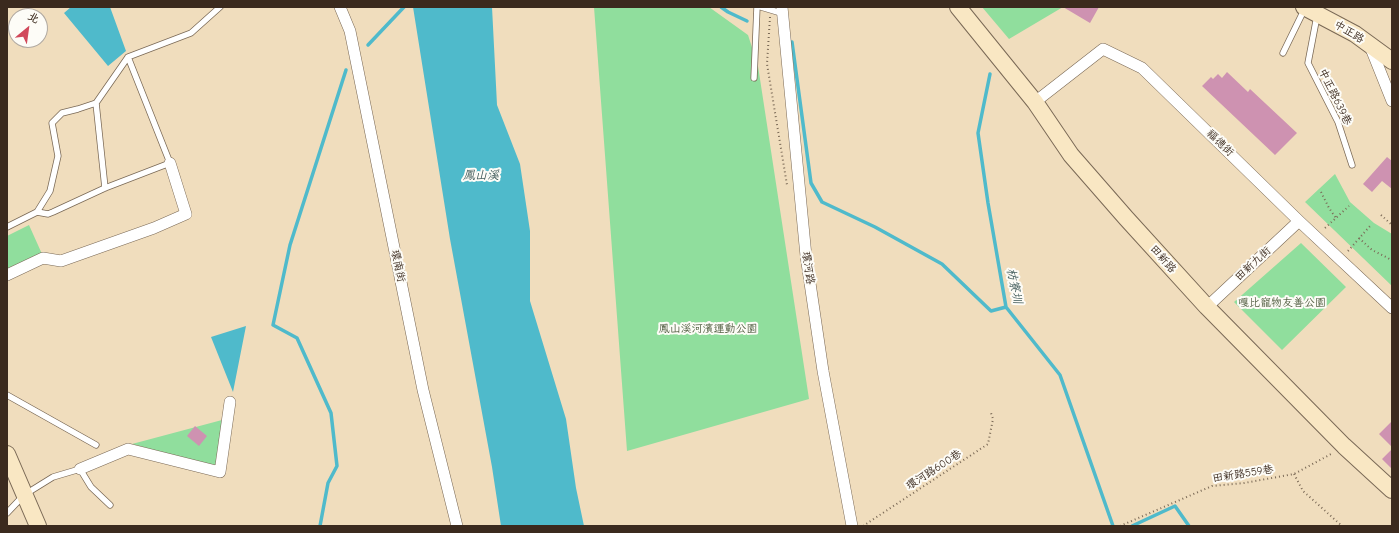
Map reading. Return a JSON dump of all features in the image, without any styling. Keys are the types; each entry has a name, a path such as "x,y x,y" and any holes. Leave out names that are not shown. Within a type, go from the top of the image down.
{"main road":[{"name":"田新路","path":"958,7 1035,102 1071,155 1208,307 1344,446 1392,490"},
{"name":"中正路","path":"1309,10 1355,34 1392,61"},
{"path":"7,454 38,526"}],"street":[{"name":"環南街","path":"340,7 350,32 423,390 457,526"},
{"name":"環河路","path":"781,10 806,256 823,371 852,526"},
{"path":"1370,45 1392,101"},
{"name":"福德街","path":"1035,102 1103,49 1142,68 1392,308"},
{"path":"7,275 43,258 61,261 186,214 170,162"},
{"name":"田新九街","path":"1208,307 1300,221"},
{"path":"80,469 128,449 220,472 230,402"}],"lane":[{"path":"7,227 37,212 50,191 58,156 52,123 62,113 96,102 128,57 191,33 220,7"},
{"path":"754,78 757,7"},
{"path":"761,7 781,10"},
{"path":"1283,53 1309,10"},
{"name":"中正路639巷","path":"1309,10 1308,63 1338,122 1352,165"},
{"path":"37,212 48,214 105,188 170,162 128,57"},
{"path":"96,102 105,188"},
{"path":"7,395 96,445"},
{"path":"7,513 24,495 52,477 80,469 91,487 110,505"}],"path":[{"path":"1321,192 1328,208 1336,218"},
{"path":"1325,228 1349,206"},
{"path":"1380,215 1392,225"},
{"path":"1348,251 1370,226"},
{"path":"1359,238 1372,250 1392,261"},
{"name":"環河路600巷","path":"863,526 988,444 993,419 991,413"},
{"name":"田新路559巷","path":"1120,526 1212,486 1244,483 1294,474 1344,446"},
{"path":"1294,474 1303,491 1342,526"}],"green space":[{"name":"鳳山溪河濱運動公園","path":"594,7 709,7 748,35 758,66 809,399 627,451"},
{"path":"982,7 1063,7 1009,39"},
{"path":"1335,174 1350,202 1374,223 1392,234 1392,286 1305,202"},
{"path":"29,225 42,254 7,272 7,236"},
{"name":"嘎比寵物友善公園","path":"1301,243 1346,287 1282,350 1234,302"},
{"path":"222,420 216,467 132,444"}],"water":[{"path":"71,7 110,7 126,51 108,66 64,13"},
{"name":"鳳山溪","path":"413,7 492,7 497,105 520,164 530,231 530,301 566,419 576,488 584,526 501,526 492,467 450,239"},
{"path":"246,326 233,392 211,337"}],"building":[{"path":"1063,7 1099,7 1090,23"},
{"path":"1227,72 1248,92 1250,89 1297,133 1275,155 1202,86 1211,77 1213,79 1218,74 1222,78"},
{"path":"1387,157 1392,161 1392,189 1382,181 1372,192 1363,184"},
{"path":"1392,421 1392,447 1379,434"},
{"path":"195,426 207,436 199,446 187,436"},
{"path":"1392,449 1392,469 1382,459"}],"waterway":[{"path":"368,45 404,7"},
{"path":"721,7 747,21"},
{"path":"792,42 811,183 822,202 875,227 942,264 991,311 1006,307"},
{"path":"320,526 328,483 337,466 331,413 297,338 273,325 290,245 346,70"},
{"name":"枋寮圳","path":"990,74 978,133 988,203 1006,307 1060,375 1113,526"},
{"path":"1132,526 1175,506 1189,526"}]}
